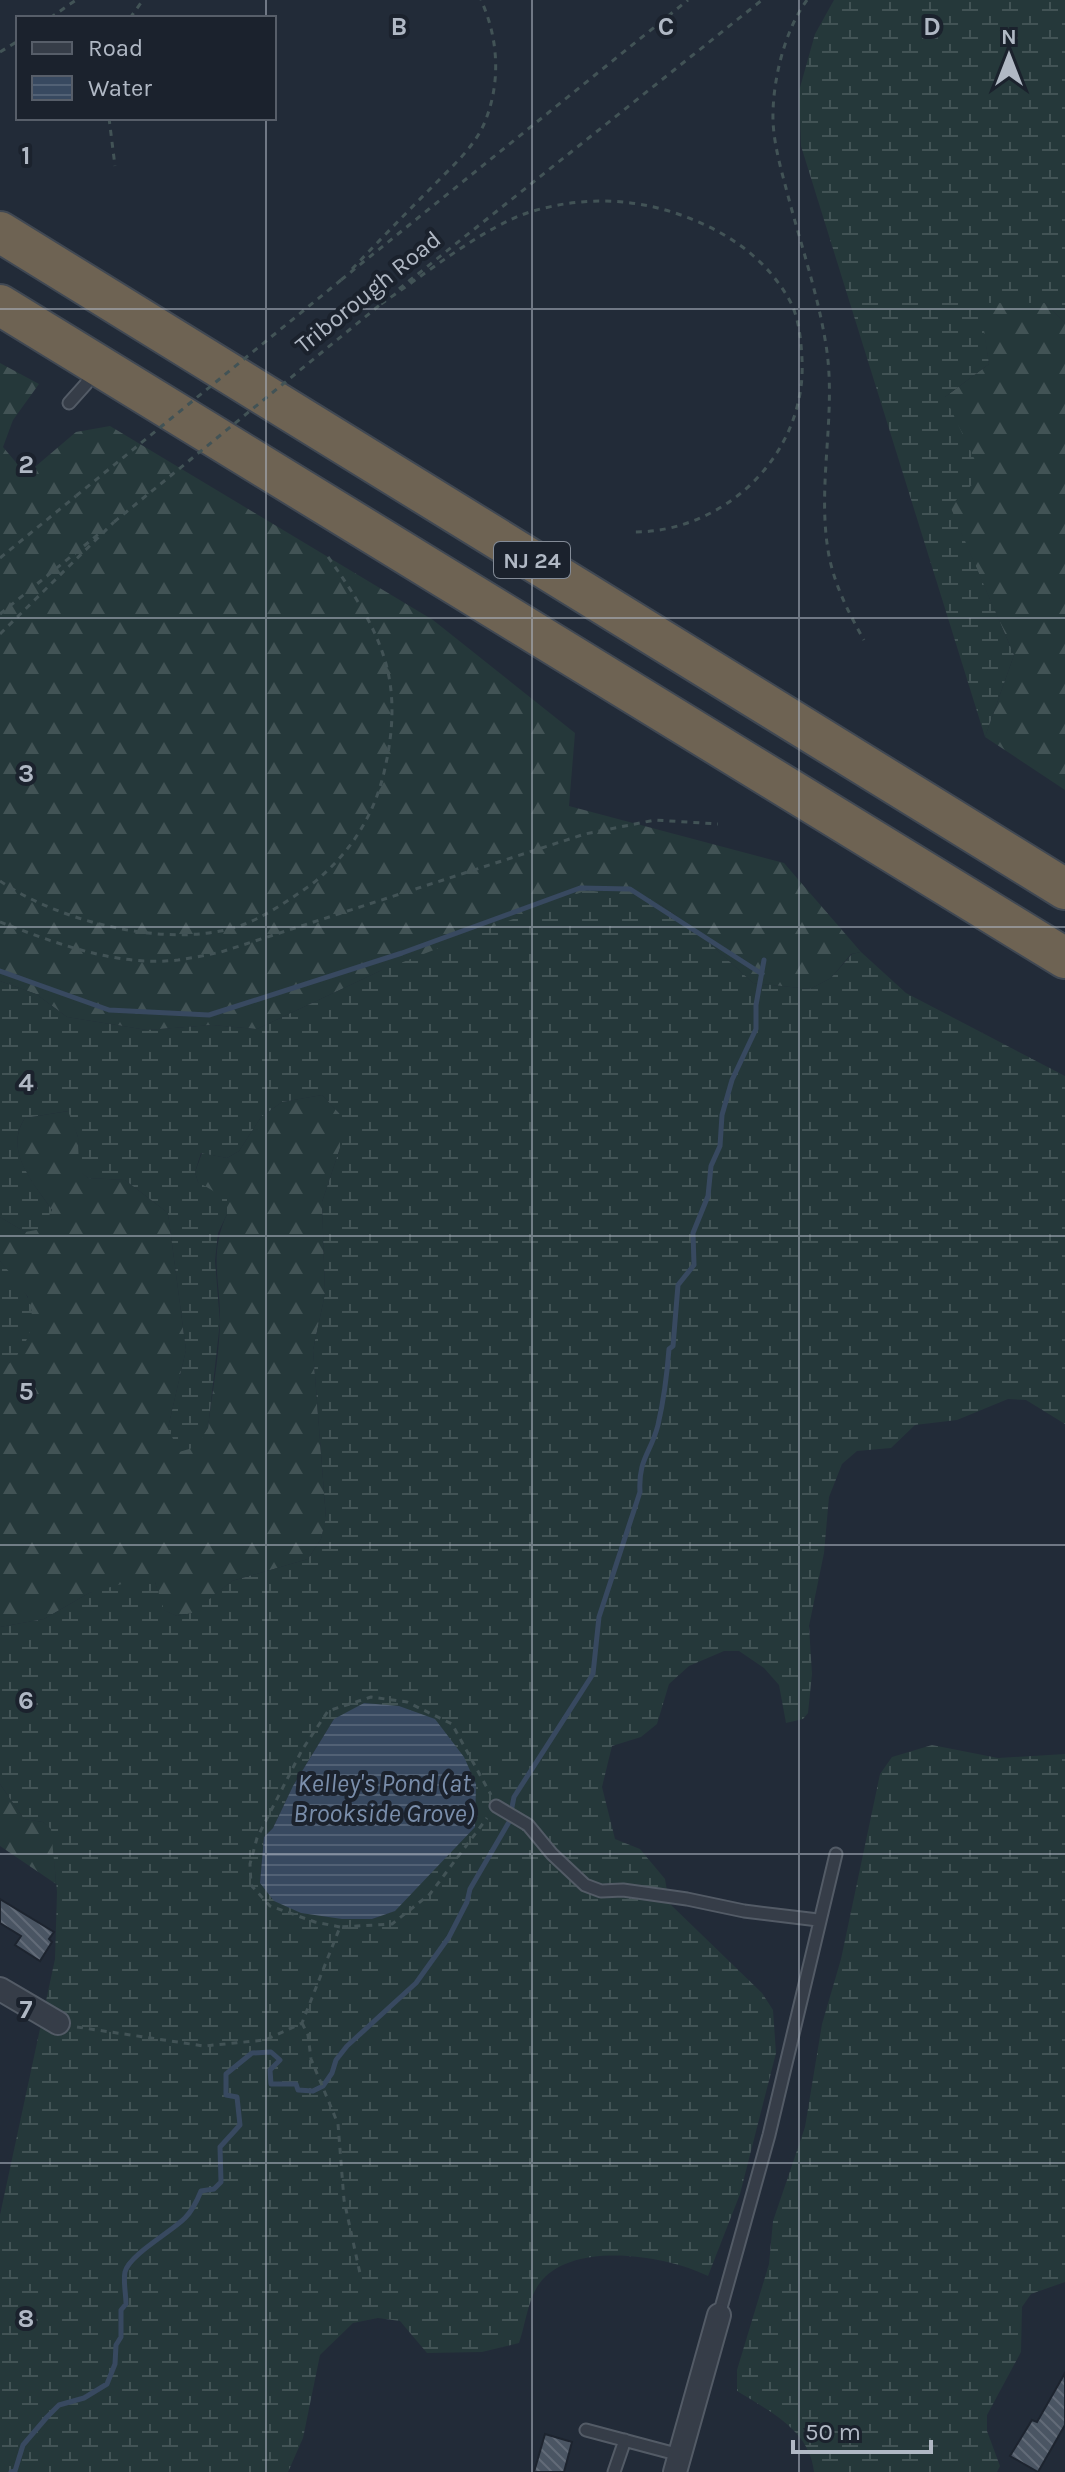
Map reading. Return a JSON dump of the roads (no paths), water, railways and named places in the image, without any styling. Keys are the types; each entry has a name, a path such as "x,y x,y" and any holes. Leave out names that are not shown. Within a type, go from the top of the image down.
{"highway":[{"name":"NJ 24","path":"0,232 1065,889"},
{"name":"NJ 24","path":"0,305 1065,958"}],"street":[{"path":"0,1989 58,2023"},
{"path":"678,2463 719,2315"}],"lane":[{"path":"69,403 86,384 97,364"},
{"path":"496,1806 528,1825 552,1854 585,1885 601,1891 623,1890 818,1920"},
{"path":"719,2315 769,2135 836,1854"},
{"path":"586,2430 625,2440 678,2463"},
{"path":"614,2472 625,2440"}],"water":[{"name":"Kelley's Pond (at Brookside Grove)","path":"364,1703 399,1706 435,1719 464,1757 476,1784 475,1827 395,1911 372,1919 342,1919 301,1913 274,1901 260,1883 264,1837 273,1828 293,1786 334,1719"}],"waterway":[{"path":"0,971 109,1010 209,1015 402,953 580,888 630,889 762,974"},
{"path":"11,2472 15,2471 23,2445 59,2405 84,2398 107,2384 115,2364 116,2345 121,2337 121,2310 126,2304 124,2276 128,2265 185,2218 201,2191 214,2189 221,2182 220,2147 240,2125 237,2097 226,2095 226,2074 252,2053 271,2052 280,2060 270,2070 271,2084 296,2084 298,2090 313,2091 323,2086 347,2046 416,1983 449,1937 467,1902 470,1889 509,1822 514,1797 593,1674 599,1617 640,1492 643,1464 660,1415 669,1349 673,1346 678,1285 694,1265 693,1233 708,1196 711,1166 720,1146 722,1115 732,1080 756,1029 756,1005 764,960"}]}
